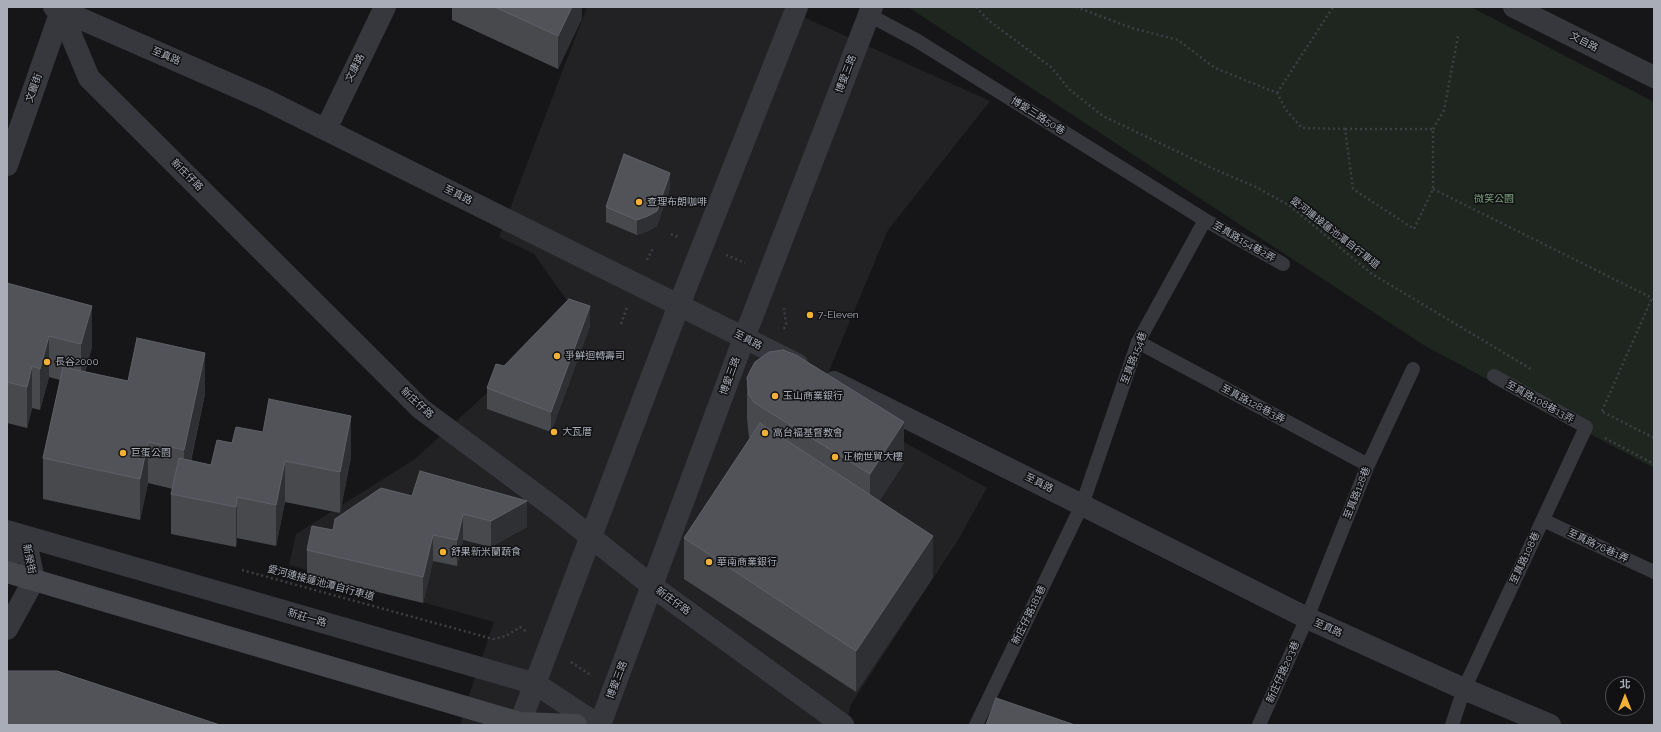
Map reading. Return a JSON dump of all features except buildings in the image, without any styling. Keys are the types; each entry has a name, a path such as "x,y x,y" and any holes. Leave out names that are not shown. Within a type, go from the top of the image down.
{"street":[{"name":"文康路","path":"326,129 385,7"},
{"path":"521,724 679,305 797,7"},
{"name":"文自路","path":"1514,7 1654,77"},
{"name":"至真路","path":"59,8 264,99 326,129 1307,618 1464,689 1550,725"},
{"name":"文麗街","path":"7,165 59,8"},
{"name":"新庄仔路","path":"59,8 89,78 421,409 557,510 652,586 843,725"},
{"name":"博愛三路","path":"599,725 614,691 744,338 871,11"},
{"name":"新榮街","path":"7,560 16,534"},
{"name":"新榮街","path":"7,629 34,580 16,534"},
{"name":"新莊一路","path":"16,534 536,684 599,725"},
{"path":"7,572 521,724 576,725"}],"lane":[{"name":"博愛三路50巷","path":"871,11 1205,220"},
{"name":"至真路154巷2弄","path":"1205,220 1283,264"},
{"name":"至真路154巷","path":"1082,505 1138,342 1205,220"},
{"name":"至真路128巷3弄","path":"1138,342 1368,465"},
{"name":"至真路128巷","path":"1307,618 1368,465 1413,369"},
{"name":"至真路108巷13弄","path":"1494,376 1586,427"},
{"name":"至真路108巷","path":"1452,725 1464,689 1586,427"},
{"name":"新庄仔路181巷","path":"976,725 1082,505"},
{"name":"至真路76巷1弄","path":"1543,520 1654,572"},
{"name":"新庄仔路203巷","path":"1259,725 1307,618"}],"path":[{"name":"愛河連接蓮池潭自行車道","path":"976,7 988,20 1051,68 1069,89 1103,116 1216,170 1256,187 1290,206 1372,274 1536,372"},
{"path":"1076,7 1132,28 1178,40 1215,68 1277,93 1286,110 1302,128 1433,129"},
{"path":"1277,93 1333,7"},
{"path":"1345,129 1353,189 1414,229 1433,188 1433,129 1444,110 1458,36"},
{"path":"1433,188 1653,298 1602,411"},
{"path":"1595,407 1654,438"},
{"path":"1586,427 1654,464"},
{"name":"愛河連接蓮池潭自行車道","path":"240,569 493,639 506,636 520,627 614,691"}],"shaded area":[{"path":"587,7 781,7 990,101 888,230 819,395 987,488 958,540 850,706 847,725 461,725 462,716 494,622 289,565 296,534 415,459 575,312 534,254 499,237"}],"green space":[{"name":"微笑公園","path":"908,7 1471,7 1654,102 1654,468 1425,346"}],"place":[{"name":"查理布朗咖啡","path":"639,202"},
{"name":"7-Eleven","path":"810,315"},
{"name":"爭鮮迴轉壽司","path":"557,356"},
{"name":"長谷2000","path":"47,362"},
{"name":"玉山商業銀行","path":"775,396"},
{"name":"大瓦厝","path":"554,432"},
{"name":"高台福基督教會","path":"765,433"},
{"name":"巨蛋公園","path":"123,453"},
{"name":"正楠世貿大樓","path":"835,457"},
{"name":"舒果新米蘭蔬食","path":"443,552"},
{"name":"華南商業銀行","path":"709,562"}]}
